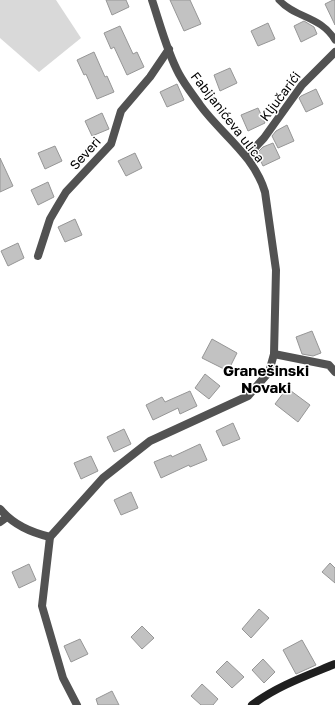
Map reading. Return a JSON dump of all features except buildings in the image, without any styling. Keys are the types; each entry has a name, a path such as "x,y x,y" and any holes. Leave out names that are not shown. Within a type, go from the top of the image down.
{"street":[{"name":"Fabijanićeva ulica","path":"50,537 103,478 150,441 248,396 269,372 274,354 276,270 266,192 262,181 247,156 201,106 179,74 152,0"},
{"name":"Severi","path":"38,256 50,219 66,192 111,144 121,111 150,78 169,49"},
{"name":"Ključarići","path":"247,156 264,138 302,84 335,52"},
{"path":"274,354 329,365 335,372"},
{"path":"0,509 4,519 30,532 50,537 42,606 63,678 77,705"},
{"path":"252,705 286,684 335,664"}],"lane":[{"path":"279,0 287,7 322,24 335,40"}],"shaded area":[{"path":"0,0 56,0 81,38 39,72 0,38"}],"district":[{"name":"Granešinski Novaki","path":"266,378"}]}
